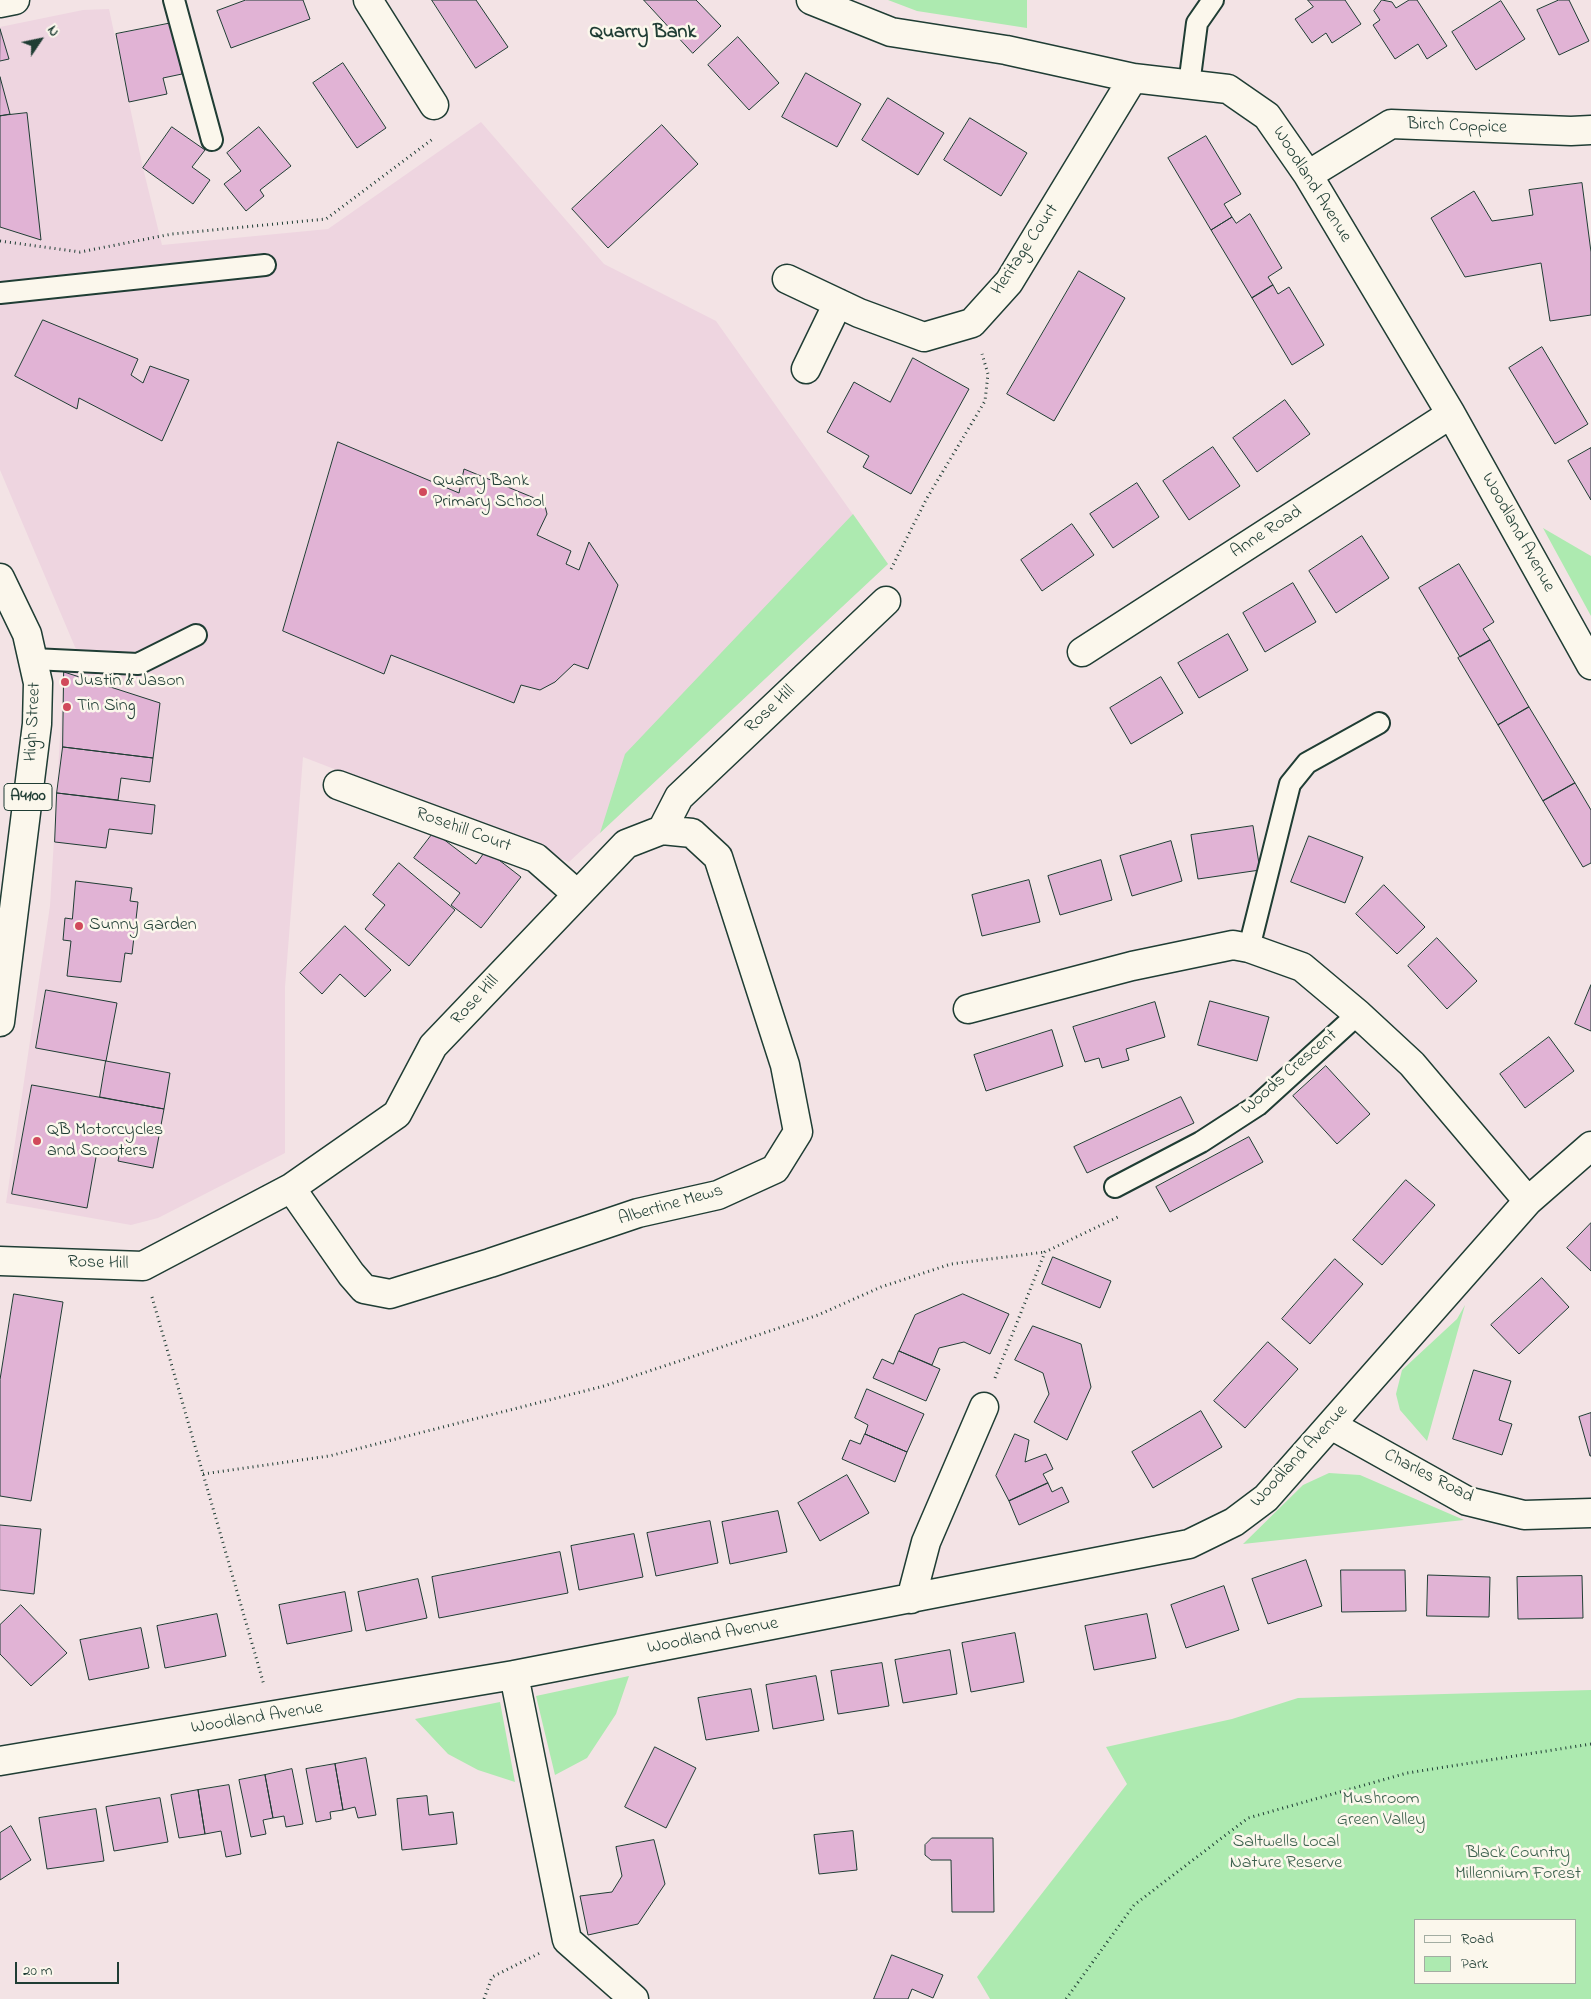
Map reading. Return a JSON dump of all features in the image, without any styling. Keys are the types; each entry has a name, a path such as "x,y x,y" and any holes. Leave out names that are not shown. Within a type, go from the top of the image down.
{"street":[{"path":"0,3 15,0"},
{"path":"368,0 434,105"},
{"name":"Woodland Avenue","path":"811,0 891,32 1006,50 1133,78 1228,90 1267,116 1308,175 1452,414 1591,665"},
{"name":"Heritage Court","path":"972,323 1009,282 1133,78"},
{"name":"Birch Coppice","path":"1308,175 1392,124 1571,131 1591,130"},
{"path":"787,279 858,313 924,337 972,323"},
{"path":"806,370 838,303"},
{"name":"Anne Road","path":"1082,652 1452,414"},
{"name":"High Street","path":"0,578 27,634 38,683 37,724 3,982 0,1022"},
{"name":"Rose Hill","path":"0,1261 143,1266 292,1188 397,1114 433,1046 577,894 626,844 662,830 679,797 886,601"},
{"name":"Rosehill Court","path":"338,785 536,858 577,894"},
{"name":"Albertine Mews","path":"292,1188 351,1274 364,1289 390,1294 490,1263 638,1213 718,1195 775,1169 798,1132 785,1065 718,857 692,833 662,830"},
{"path":"968,1009 1132,966 1233,945 1250,948 1302,967 1358,1014 1412,1064 1528,1201"},
{"name":"Woodland Avenue","path":"0,1761 273,1717 514,1675 1189,1544 1234,1522 1266,1498 1528,1201 1591,1146"},
{"path":"911,1599 926,1542 984,1407"},
{"name":"Charles Road","path":"1331,1425 1467,1501 1524,1515 1591,1512"},
{"path":"514,1675 567,1940 634,1999"}],"lane":[{"path":"174,0 212,140"},
{"path":"1190,85 1197,23 1213,0"},
{"path":"0,293 265,265"},
{"path":"33,659 138,664 196,635"},
{"path":"1250,948 1290,784 1307,763 1379,723"},
{"name":"Woods Crescent","path":"1115,1187 1201,1142 1258,1105 1358,1014"}],"path":[{"path":"0,241 80,252 172,234 326,219 452,124 434,105"},
{"path":"886,601 887,578 926,498 985,401 988,374 972,323"},
{"path":"203,1474 329,1456 604,1386 818,1314 881,1288 951,1264 1045,1252 1124,1215 1115,1187"},
{"path":"984,1407 1045,1252"},
{"path":"143,1266 273,1717"},
{"path":"1066,1999 1134,1905 1248,1818 1407,1773 1591,1744"},
{"path":"484,1999 492,1977 567,1940"}],"shaded area":[{"name":"Quarry Bank Primary School","path":"109,9 143,168 162,245 328,229 481,122 604,264 716,321 888,564 569,862 467,820 303,757 285,987 285,1153 158,1218 131,1225 6,1203 50,906 64,670 86,673 0,470 0,27 83,10"}],"green space":[{"path":"888,0 1027,0 1027,28 917,11"},
{"path":"853,514 888,564 600,833 625,754"},
{"path":"1543,528 1591,556 1591,616"},
{"path":"1465,1305 1427,1441 1400,1410 1396,1394 1402,1370 1457,1319"},
{"path":"1329,1473 1360,1475 1464,1520 1243,1544 1303,1485"},
{"path":"629,1676 616,1714 587,1758 555,1775 536,1696"},
{"name":"Saltwells Local Nature Reserve","path":"1591,1690 1591,1999 990,1999 977,1977 1127,1784 1106,1747 1232,1719 1298,1698"},
{"path":"500,1702 515,1782 478,1770 448,1754 415,1719"}],"building":[{"path":"246,0 303,0 310,19 231,48 217,11"},
{"path":"432,0 476,0 508,47 476,68"},
{"path":"644,0 696,0 721,26 693,53"},
{"path":"1308,0 1345,0 1361,24 1332,43 1326,33 1312,43 1295,19 1313,7"},
{"path":"1382,0 1392,2 1396,8 1409,0 1417,0 1447,46 1427,59 1418,44 1395,59 1373,25 1380,20 1374,11"},
{"path":"1559,0 1569,0 1589,41 1559,55 1537,10"},
{"path":"1501,1 1525,39 1476,70 1452,32"},
{"path":"172,23 182,74 163,78 167,94 129,102 116,34"},
{"path":"0,29 9,59 0,61"},
{"path":"738,37 779,83 749,110 708,65"},
{"path":"343,63 386,128 357,148 313,83"},
{"path":"806,73 861,104 837,147 782,117"},
{"path":"0,77 10,114 0,116"},
{"path":"888,98 944,133 918,175 862,140"},
{"path":"27,113 41,240 0,227 0,116"},
{"path":"970,118 1027,153 1001,196 944,160"},
{"path":"662,125 698,164 608,248 572,209"},
{"path":"172,127 205,150 192,167 210,180 193,204 143,168"},
{"path":"259,127 291,166 260,190 264,196 246,211 224,184 241,171 227,153"},
{"path":"1206,136 1241,194 1224,204 1232,217 1211,230 1168,158"},
{"path":"1582,183 1591,252 1591,315 1550,321 1541,263 1465,277 1431,218 1474,191 1492,221 1533,215 1529,190"},
{"path":"1250,214 1282,268 1268,277 1273,285 1252,298 1211,230 1232,217 1236,223"},
{"path":"1079,271 1125,298 1054,421 1007,394"},
{"path":"1273,285 1278,294 1289,287 1324,345 1292,365 1252,298"},
{"path":"43,320 138,359 131,375 143,383 150,366 189,380 162,441 79,398 77,409 15,376"},
{"path":"1542,347 1588,424 1555,444 1509,368"},
{"path":"913,358 969,389 911,494 863,467 869,456 827,432 854,382 890,402"},
{"path":"1285,400 1310,434 1257,472 1233,438"},
{"path":"338,442 459,493 464,469 544,502 547,514 537,535 571,551 566,564 579,570 589,542 618,585 588,669 574,664 555,682 540,690 521,685 514,703 391,655 384,674 283,631"},
{"path":"1213,447 1240,486 1189,520 1163,481"},
{"path":"1591,448 1591,500 1568,461"},
{"path":"1137,483 1159,517 1113,548 1090,514"},
{"path":"1072,524 1094,555 1042,591 1021,560"},
{"path":"1362,536 1389,578 1336,613 1309,571"},
{"path":"1459,564 1494,622 1483,629 1490,640 1460,657 1419,588"},
{"path":"1293,583 1316,622 1265,652 1243,613"},
{"path":"1228,634 1248,670 1199,698 1178,663"},
{"path":"1490,640 1529,707 1498,725 1458,658"},
{"path":"64,672 160,703 153,758 63,747"},
{"path":"1161,677 1183,713 1131,744 1110,708"},
{"path":"1529,707 1575,783 1543,801 1498,725"},
{"path":"63,747 153,758 150,782 121,778 118,800 57,793"},
{"path":"1575,783 1591,810 1591,863 1583,867 1543,801"},
{"path":"57,793 155,805 152,834 109,829 106,848 55,842"},
{"path":"1253,826 1260,870 1198,879 1191,835"},
{"path":"434,832 476,864 486,850 521,877 481,928 451,905 460,893 414,858"},
{"path":"1309,836 1363,857 1345,903 1291,882"},
{"path":"1171,841 1182,881 1132,896 1120,856"},
{"path":"1101,860 1112,900 1060,915 1048,876"},
{"path":"399,863 455,910 409,966 365,929 385,905 373,895"},
{"path":"1029,880 1040,922 982,936 972,895"},
{"path":"76,881 132,888 130,901 138,902 132,954 125,953 121,982 67,976 71,941 63,940 65,918 72,919"},
{"path":"1384,885 1425,927 1397,954 1356,914"},
{"path":"345,926 391,970 365,997 340,974 322,994 300,973"},
{"path":"1437,938 1477,981 1447,1009 1408,966"},
{"path":"1591,985 1591,1031 1575,1024"},
{"path":"46,990 117,1003 106,1061 36,1048"},
{"path":"1210,1001 1269,1017 1257,1061 1198,1045"},
{"path":"1155,1002 1165,1037 1126,1049 1129,1060 1102,1068 1099,1058 1085,1062 1073,1027"},
{"path":"1052,1030 1063,1066 986,1091 974,1055"},
{"path":"1549,1037 1574,1071 1525,1108 1500,1074"},
{"path":"106,1061 170,1073 164,1109 100,1097"},
{"path":"1326,1066 1370,1114 1337,1144 1293,1096"},
{"path":"32,1085 164,1109 153,1168 118,1161 120,1151 98,1146 87,1208 12,1194"},
{"path":"1181,1097 1194,1123 1087,1173 1074,1147"},
{"path":"1249,1137 1263,1162 1170,1212 1156,1187"},
{"path":"1406,1180 1435,1205 1382,1265 1353,1240"},
{"path":"1591,1223 1591,1271 1567,1248"},
{"path":"1053,1257 1111,1281 1100,1308 1042,1284"},
{"path":"1335,1259 1363,1284 1310,1344 1282,1319"},
{"path":"1542,1278 1569,1307 1519,1354 1491,1325"},
{"path":"14,1294 63,1302 31,1501 0,1496 0,1380"},
{"path":"963,1294 1009,1314 990,1354 964,1342 939,1348 932,1365 899,1351 915,1315"},
{"path":"1033,1326 1081,1344 1091,1387 1067,1440 1034,1422 1049,1394 1043,1373 1015,1360"},
{"path":"1268,1342 1298,1369 1245,1428 1214,1401"},
{"path":"899,1351 940,1369 926,1401 873,1378 882,1359 893,1364"},
{"path":"1474,1370 1511,1381 1499,1420 1512,1424 1502,1455 1453,1439"},
{"path":"867,1389 924,1414 907,1452 865,1434 868,1425 855,1418"},
{"path":"1201,1411 1222,1447 1153,1488 1132,1452"},
{"path":"1591,1413 1591,1456 1590,1456 1579,1417"},
{"path":"865,1434 907,1452 895,1482 842,1459 850,1440 860,1444"},
{"path":"1015,1434 1029,1440 1025,1462 1046,1454 1053,1469 1043,1474 1048,1483 1009,1501 996,1476"},
{"path":"847,1475 869,1513 820,1541 798,1503"},
{"path":"1048,1483 1052,1492 1062,1487 1069,1502 1019,1525 1009,1501"},
{"path":"778,1511 787,1552 730,1564 722,1522"},
{"path":"710,1521 718,1563 656,1576 647,1533"},
{"path":"0,1525 41,1529 34,1594 0,1590"},
{"path":"634,1534 643,1577 579,1590 571,1546"},
{"path":"560,1552 568,1593 439,1618 432,1577"},
{"path":"1306,1560 1322,1606 1268,1624 1252,1579"},
{"path":"1341,1570 1405,1570 1406,1611 1342,1612"},
{"path":"1428,1575 1490,1577 1489,1617 1427,1616"},
{"path":"1582,1576 1583,1618 1518,1619 1517,1577"},
{"path":"418,1579 427,1618 366,1631 358,1592"},
{"path":"1224,1586 1239,1630 1186,1648 1171,1605"},
{"path":"345,1592 352,1631 287,1644 279,1605"},
{"path":"21,1605 67,1653 31,1686 0,1654 0,1625"},
{"path":"217,1614 226,1656 165,1668 157,1626"},
{"path":"1147,1614 1156,1658 1094,1670 1085,1626"},
{"path":"141,1628 149,1668 89,1680 80,1640"},
{"path":"1015,1633 1024,1682 971,1692 962,1643"},
{"path":"950,1650 957,1694 903,1703 895,1660"},
{"path":"882,1663 889,1706 838,1714 831,1671"},
{"path":"816,1676 824,1720 773,1729 766,1685"},
{"path":"751,1689 759,1731 706,1740 698,1698"},
{"path":"655,1747 696,1768 666,1828 625,1807"},
{"path":"366,1758 376,1815 358,1818 355,1807 343,1810 335,1764"},
{"path":"335,1764 343,1810 330,1812 331,1819 316,1822 306,1769"},
{"path":"292,1769 303,1824 286,1827 284,1816 273,1818 265,1775"},
{"path":"265,1775 273,1818 263,1820 266,1834 251,1837 239,1780"},
{"path":"229,1785 241,1854 226,1857 221,1831 205,1834 198,1790"},
{"path":"198,1790 205,1834 179,1838 171,1795"},
{"path":"427,1796 429,1815 453,1812 457,1844 402,1850 397,1799"},
{"path":"160,1798 168,1842 114,1851 106,1807"},
{"path":"96,1809 104,1861 47,1869 39,1818"},
{"path":"11,1826 31,1860 0,1880 0,1833"},
{"path":"853,1831 857,1870 819,1874 814,1835"},
{"path":"932,1838 993,1838 994,1912 952,1912 951,1860 931,1860 925,1855 925,1845"},
{"path":"654,1840 665,1884 638,1924 588,1935 580,1896 612,1892 622,1876 616,1847"},
{"path":"892,1955 943,1975 933,1998 912,1989 908,1999 874,1999"}],"place":[{"name":"Quarry Bank Primary School","path":"423,492"},
{"name":"Justin & Jason","path":"65,682"},
{"name":"Tin Sing","path":"67,707"},
{"name":"Sunny Garden","path":"79,926"},
{"name":"QB Motorcycles and Scooters","path":"37,1141"}],"district":[{"name":"Quarry Bank","path":"643,34"}],"park label":[{"name":"Mushroom Green Valley","path":"1381,1810"},
{"name":"Black Country Millennium Forest","path":"1518,1864"}]}
